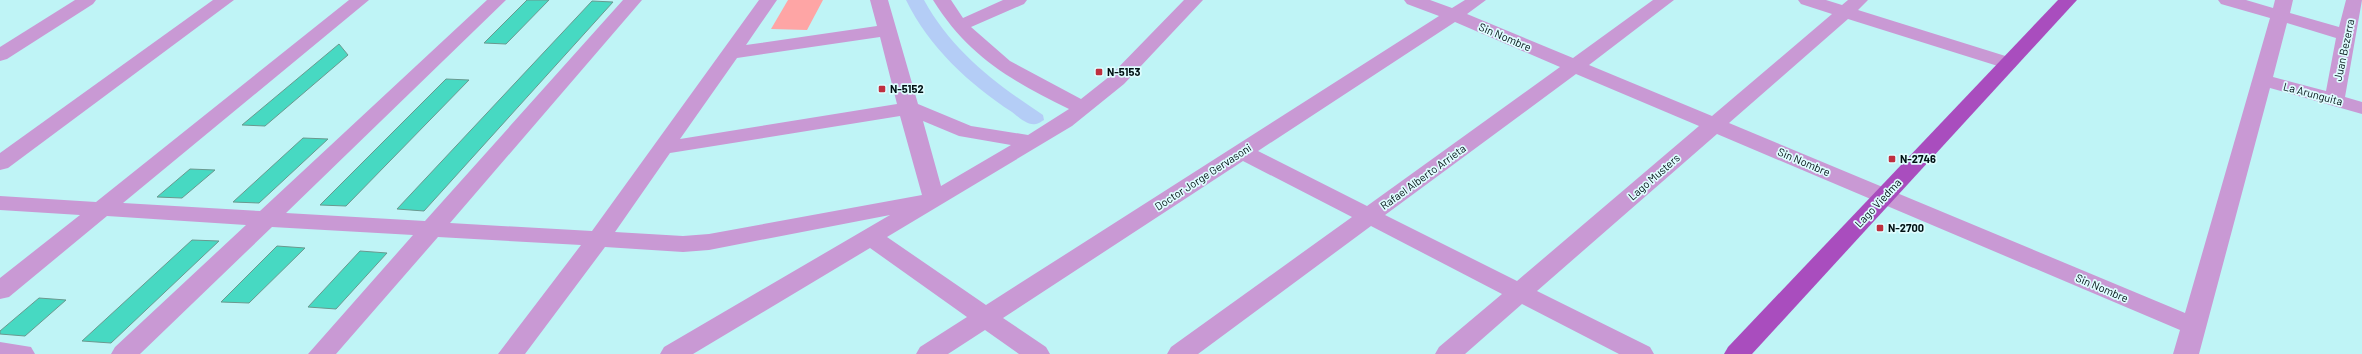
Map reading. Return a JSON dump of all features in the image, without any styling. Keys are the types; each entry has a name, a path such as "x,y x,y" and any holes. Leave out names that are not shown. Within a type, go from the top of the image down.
{"main road":[{"name":"Lago Viedma","path":"1737,354 2068,0"}],"street":[{"path":"0,55 86,0"},
{"path":"0,163 225,0"},
{"path":"0,291 360,0"},
{"path":"124,354 263,220 497,0"},
{"path":"321,354 633,0"},
{"path":"511,354 598,240 768,0"},
{"path":"879,0 934,200"},
{"path":"942,0 959,26 987,52 1024,78 1083,108"},
{"path":"959,26 1018,0"},
{"path":"673,354 1032,142 1083,108 1117,80 1194,0"},
{"name":"Sin Nombre","path":"1413,0 1453,15 2193,326"},
{"name":"Doctor Jorge Gervasoni","path":"929,354 1477,0"},
{"name":"Rafael Alberto Arrieta","path":"1180,354 1665,0"},
{"path":"1807,0 1852,6 2008,63"},
{"path":"2227,0 2282,8 2346,35"},
{"name":"Juan Bezerra","path":"2334,100 2346,35 2355,0"},
{"name":"Lago Musters","path":"1448,354 1852,6"},
{"path":"2186,354 2282,8"},
{"path":"730,53 887,30"},
{"name":"La Arunguita","path":"2263,80 2334,100 2360,104"},
{"path":"663,148 909,108 966,132 1032,142"},
{"path":"1242,152 1641,354"},
{"path":"0,203 658,244 709,242 934,200"},
{"path":"871,237 1037,354"},
{"path":"0,351 22,354"}],"shaded area":[{"path":"788,0 823,0 807,30 771,29"}],"water":[{"path":"906,0 924,0 948,35 976,65 1043,115 1044,120 1038,124 1030,124 1023,121 966,77 938,49 915,17"}],"building":[{"path":"527,0 549,0 506,44 484,43"},
{"path":"592,1 613,2 424,211 397,209"},
{"path":"339,44 348,55 265,126 242,125"},
{"path":"446,79 469,80 346,206 320,205"},
{"path":"303,138 328,139 259,203 233,202"},
{"path":"190,169 215,170 182,198 157,197"},
{"path":"192,240 219,241 111,343 82,341"},
{"path":"277,246 305,248 249,303 221,302"},
{"path":"360,251 387,253 336,309 308,307"},
{"path":"39,298 66,300 25,336 0,334 0,331"}],"place":[{"name":"N-5153","path":"1099,72"},
{"name":"N-5152","path":"882,89"},
{"name":"N-2746","path":"1892,159"},
{"name":"N-2700","path":"1880,228"}]}
